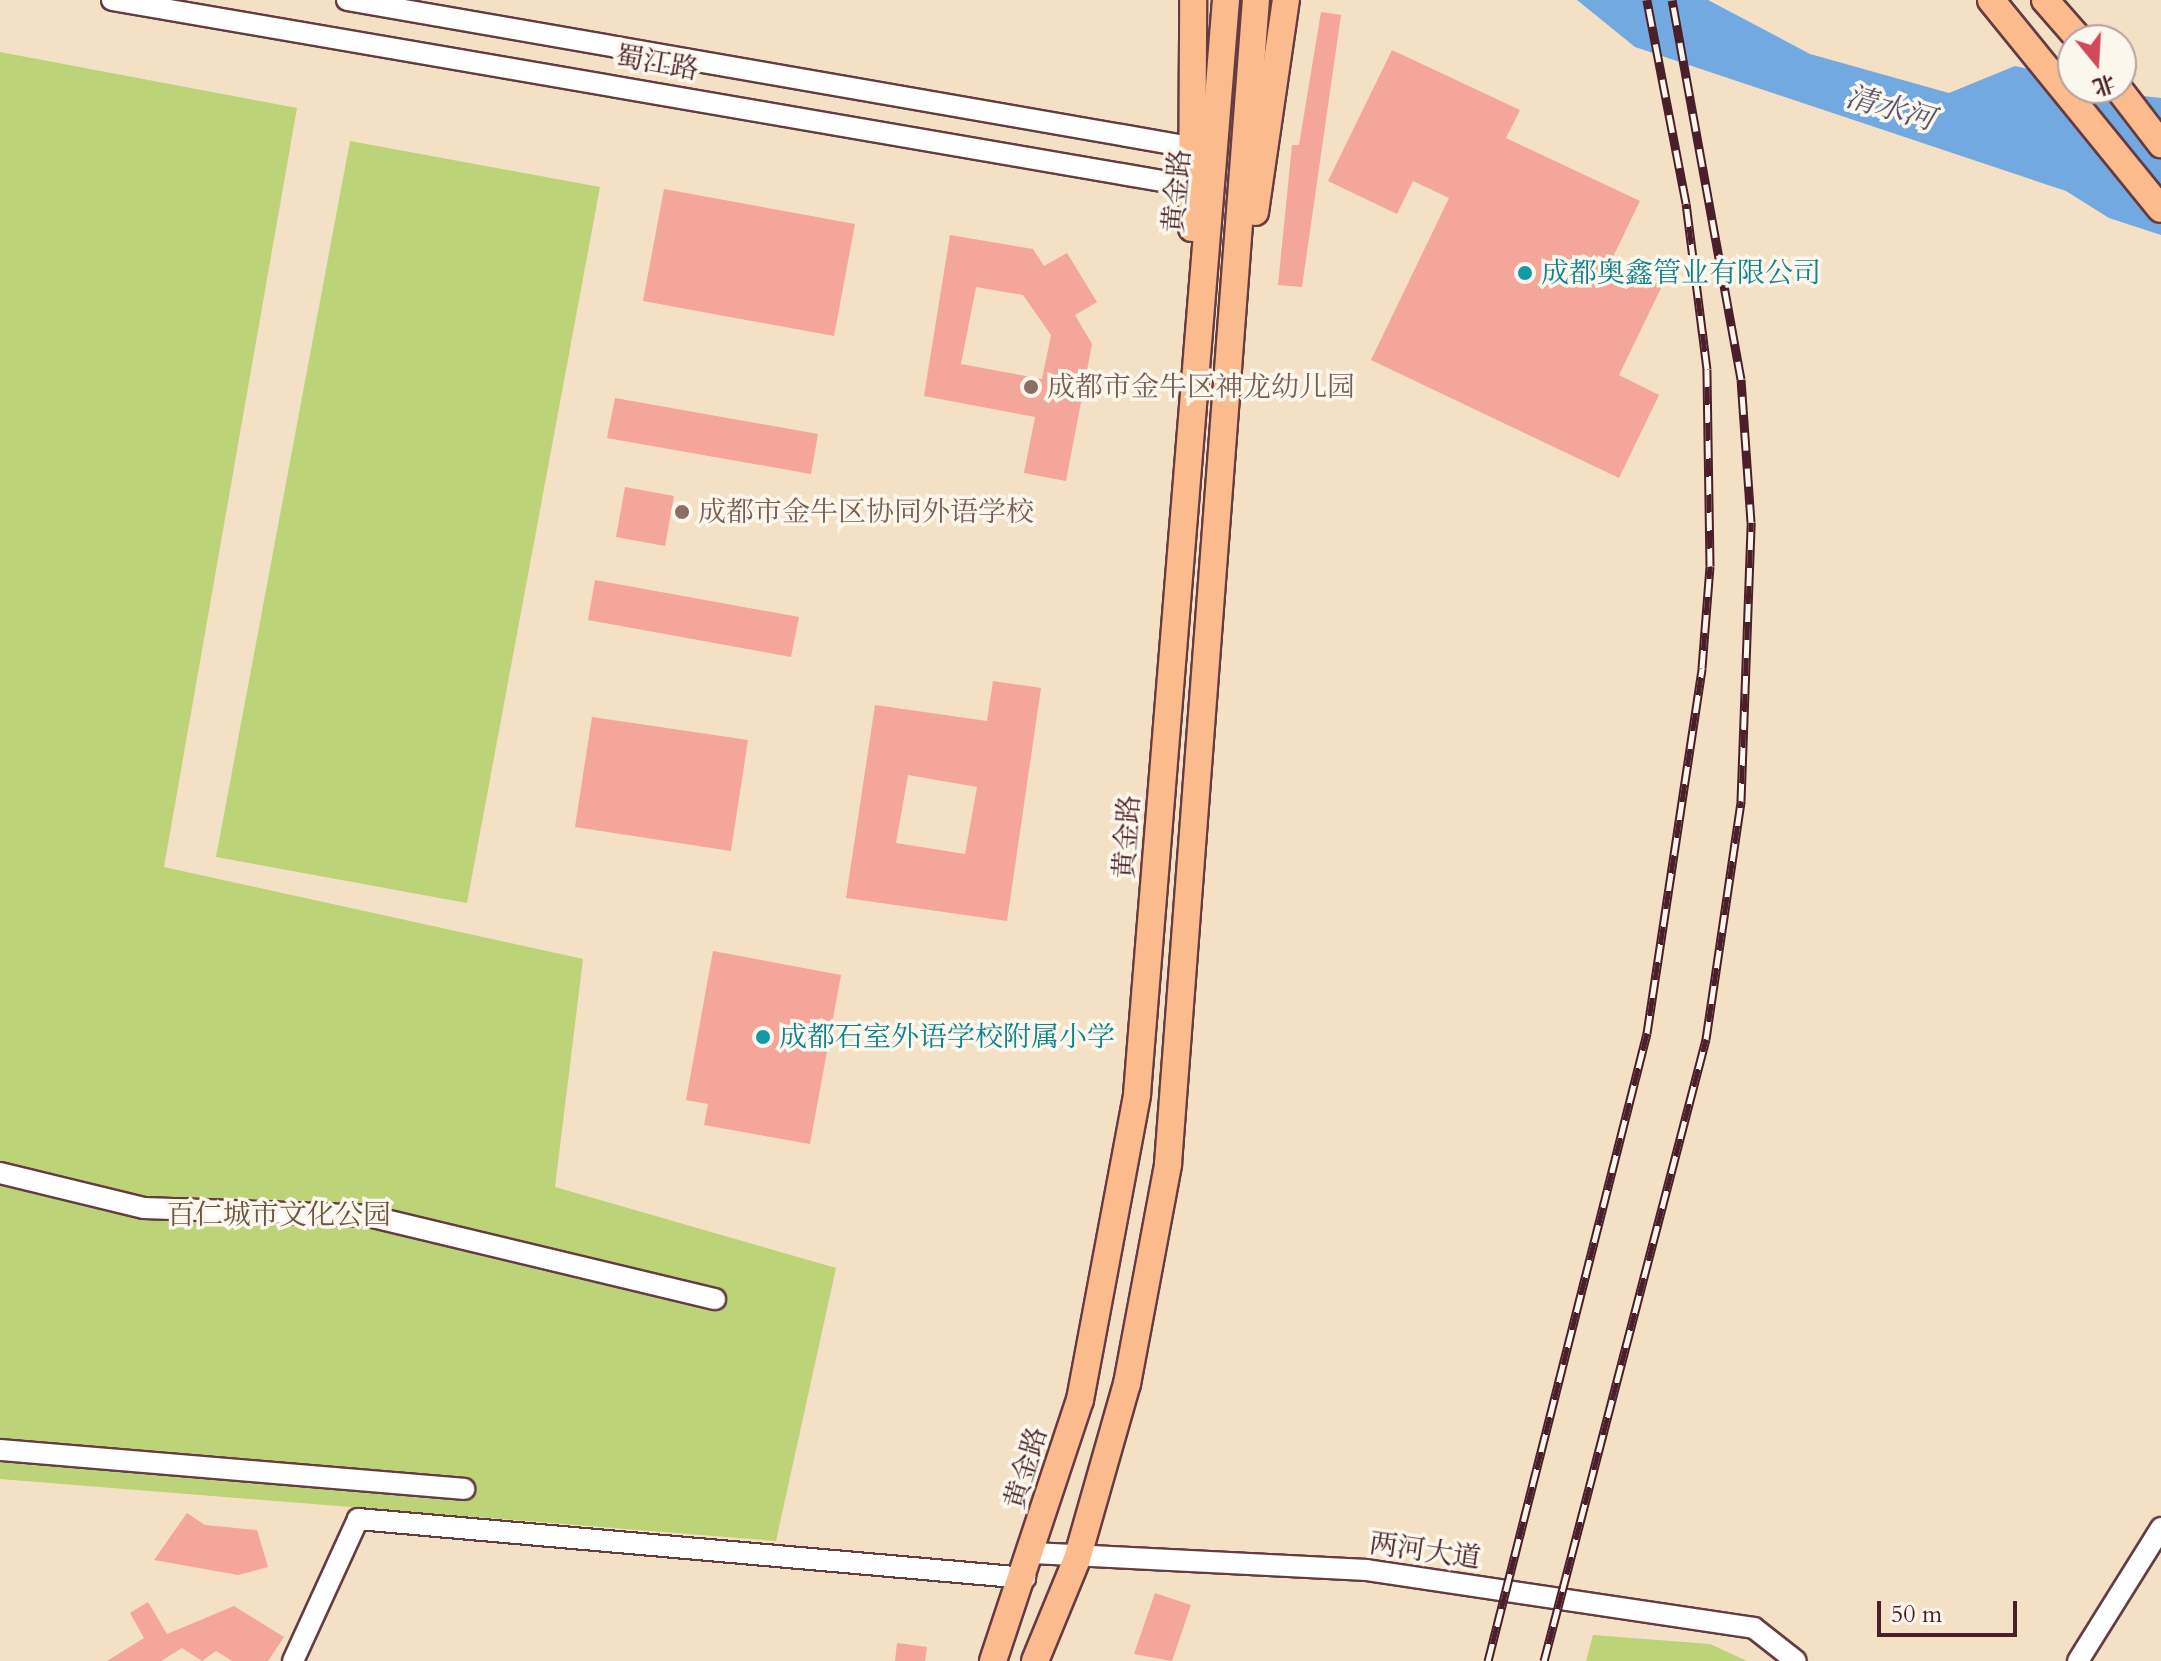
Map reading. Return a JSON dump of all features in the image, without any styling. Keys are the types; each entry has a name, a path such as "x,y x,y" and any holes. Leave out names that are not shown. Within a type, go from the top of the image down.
{"main road":[{"path":"1193,0 1190,147 1197,351"},
{"name":"黄金路","path":"993,1661 1029,1565 1097,1328 1137,1094 1226,0"},
{"path":"1035,1661 1077,1559 1127,1384 1168,1164 1256,0"},
{"path":"1232,338 1276,104 1286,0"},
{"path":"1991,0 2040,55 2161,209"},
{"path":"2045,0 2066,24"},
{"path":"2130,104 2161,144"}],"street":[{"name":"蜀江路","path":"112,0 1191,186"},
{"name":"蜀江路","path":"347,0 1190,147"},
{"path":"0,1173 144,1208 369,1216 715,1299"},
{"path":"0,1450 464,1489"},
{"name":"两河大道","path":"293,1661 358,1519 1029,1565 1077,1559 1399,1574 1754,1628 1796,1661"},
{"path":"2078,1661 2161,1528"}],"green space":[{"name":"百仁城市文化公园","path":"0,52 297,108 164,867 583,959 555,1187 836,1268 776,1541 0,1479"},
{"path":"350,141 600,187 467,903 216,857"},
{"path":"1593,1635 1710,1644 1747,1661 1586,1661"}],"water":[{"name":"清水河","path":"1577,0 1708,0 1810,54 1949,93 2015,66 2057,75 2057,104 2137,104 2137,95 2161,98 2161,235 2109,218 2066,191 1635,47"}],"building":[{"path":"1321,12 1341,15 1302,287 1278,285 1292,145 1299,145"},
{"name":"成都奥鑫管业有限公司","path":"1392,50 1520,110 1506,138 1640,201 1611,261 1662,286 1619,375 1659,395 1619,478 1371,360 1449,198 1413,181 1397,214 1328,181"},
{"path":"664,189 855,224 834,336 643,301"},
{"path":"950,235 1033,249 1044,266 1067,253 1097,302 1075,315 1092,344 1066,481 1024,473 1035,417 924,396","holes":["976,287 1023,295 1051,335 1042,379 961,364"]},
{"path":"615,398 818,434 811,474 607,438"},
{"path":"625,487 674,496 665,546 616,537"},
{"path":"595,580 799,617 791,657 588,620"},
{"path":"993,681 1041,688 1007,921 846,898 875,705 987,721","holes":["908,775 977,787 965,854 896,843"]},
{"path":"592,717 748,740 731,851 575,827"},
{"name":"成都石室外语学校附属小学","path":"713,951 841,975 810,1144 704,1125 708,1104 686,1100"},
{"path":"187,1513 205,1525 257,1530 268,1567 238,1575 154,1560"},
{"path":"1155,1593 1191,1605 1172,1661 1134,1654"},
{"path":"148,1602 167,1634 234,1606 284,1637 268,1661 232,1661 216,1651 202,1661 182,1648 161,1661 107,1661 144,1638 130,1613"},
{"path":"897,1643 927,1647 925,1661 895,1661"}],"railway":[{"path":"1488,1661 1647,1033 1702,668 1710,566 1707,369 1686,203 1647,0"},
{"path":"1544,1661 1706,1039 1741,801 1751,522 1741,379 1672,0"}],"place":[{"name":"成都奥鑫管业有限公司","path":"1525,273"},
{"name":"成都市金牛区神龙幼儿园","path":"1031,387"},
{"name":"成都市金牛区协同外语学校","path":"682,512"},
{"name":"成都石室外语学校附属小学","path":"763,1037"}]}
